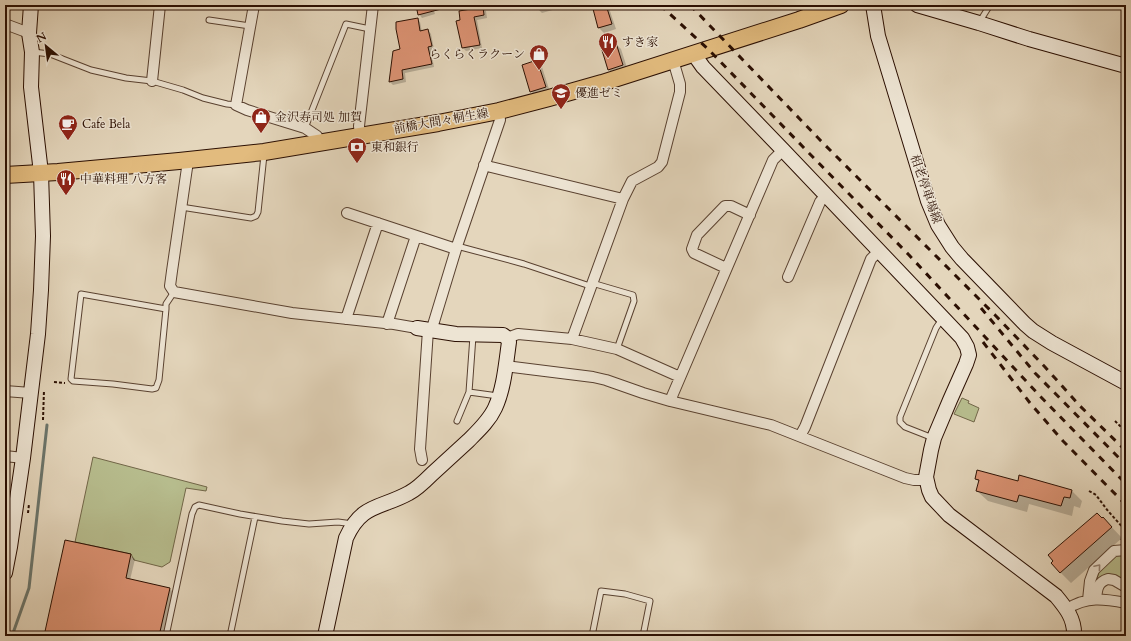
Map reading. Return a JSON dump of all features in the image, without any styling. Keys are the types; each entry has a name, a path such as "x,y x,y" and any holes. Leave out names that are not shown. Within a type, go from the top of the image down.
{"main road":[{"name":"前橋大間々桐生線","path":"6,171 41,173 188,161 264,152 499,111 586,88 799,20 840,5"}],"street":[{"path":"5,573 23,458 38,334 41,290 43,236 41,173 32,88 32,52 29,33 31,5"},
{"path":"152,81 160,5"},
{"path":"254,5 236,105 246,110 305,128 317,136 318,143"},
{"path":"360,136 359,126 373,5"},
{"name":"相老停車場線","path":"873,5 878,36 928,201 938,225 947,239 962,259 1033,331 1052,343 1126,383"},
{"path":"917,5 1029,39 1126,66"},
{"path":"5,24 29,33"},
{"path":"695,53 703,67 962,338 967,347 968,355 966,364 934,438 928,461 926,480 932,497 949,515 1056,596 1067,609 1071,617 1074,625 1074,636"},
{"path":"572,339 623,199 632,181 658,167 662,162 680,92 680,84 673,60"},
{"path":"426,330 433,325 457,247 500,120 499,111"},
{"path":"670,401 773,160 783,150"},
{"path":"188,161 170,286 174,292 292,313 473,335 504,335 509,342 500,397 489,419 446,462 420,485 408,494 372,508 359,517 350,529 346,538 325,636"},
{"path":"484,165 491,168 623,199"},
{"path":"788,277 820,202 826,195"},
{"path":"726,268 694,253 692,249 697,235 725,206 731,206 750,215"},
{"path":"347,213 416,236 457,247"},
{"path":"346,319 378,223"},
{"path":"387,324 416,236"},
{"path":"800,436 805,427 871,259 879,251"},
{"path":"422,460 420,449 426,330"},
{"path":"507,338 518,334 572,339 617,348 680,377"},
{"path":"506,366 606,380 670,401 771,425 905,478 926,480"},
{"path":"5,391 31,393"},
{"path":"5,456 23,458"},
{"path":"1092,599 1090,581 1094,570 1114,551 1126,550"},
{"path":"1092,599 1100,583 1108,579 1114,580 1126,587"},
{"path":"1067,609 1077,603 1092,599 1126,603"}],"lane":[{"path":"979,23 990,5"},
{"path":"209,20 250,26"},
{"path":"305,128 346,24 370,29"},
{"path":"32,52 50,54 91,70 126,78 152,81 183,90 203,98 236,105"},
{"path":"181,207 251,218 256,216 258,212 264,152"},
{"path":"457,247 518,262 633,295 634,301 617,348"},
{"path":"166,309 82,294 71,379 73,381 152,389 156,388 159,380 166,309 166,304 174,292"},
{"path":"934,438 905,427 900,422 900,417 936,328 943,318"},
{"path":"458,421 469,392 473,335"},
{"path":"469,392 500,397"},
{"path":"166,636 192,514 195,507 199,505 282,522 309,524 338,522 354,525"},
{"path":"230,636 255,517"},
{"path":"592,636 601,591 625,594 650,601 643,636"}],"path":[{"path":"1115,421 1126,432"},
{"path":"1089,491 1096,495 1126,532"}],"green space":[{"path":"962,398 969,401 968,403 979,408 974,422 954,414"},
{"path":"93,457 207,487 206,491 186,488 170,562 162,567 134,560 131,554 75,542"},
{"path":"1116,555 1124,555 1126,557 1126,583 1117,576 1107,574 1093,588 1100,570"}],"building":[{"path":"416,5 445,5 445,8 418,15"},
{"path":"592,5 606,5 612,24 598,28"},
{"path":"483,7 484,15 474,17 480,45 462,48 456,21 460,20 459,11"},
{"path":"418,18 420,31 428,29 432,46 428,47 432,64 402,70 403,79 389,82 393,51 400,49 396,22"},
{"path":"616,43 623,65 608,70 601,47"},
{"path":"537,60 546,87 530,92 522,65"},
{"path":"977,470 1018,481 1019,475 1072,490 1070,498 1064,497 1061,506 1019,495 1017,502 976,491 979,480 975,479"},
{"path":"1097,513 1112,527 1060,573 1051,563 1053,561 1048,555"},
{"path":"65,540 131,554 126,578 170,588 159,636 99,636 82,632 81,636 44,636"}],"waterway":[{"path":"12,636 29,588 47,425"}],"railway":[{"path":"660,5 708,49 909,255 1039,395 1126,484"},
{"path":"690,5 821,141 995,315 1080,406 1126,451"},
{"path":"981,308 1035,373 1126,465"},
{"path":"983,342 1030,403 1063,441 1126,505"}],"place":[{"name":"すき家","path":"608,59"},
{"name":"らくらくラクーン","path":"539,71"},
{"name":"優進ゼミ","path":"561,110"},
{"name":"金沢寿司処 加賀","path":"261,134"},
{"name":"Cafe Bela","path":"68,141"},
{"name":"東和銀行","path":"357,164"},
{"name":"中華料理 八方客","path":"66,196"}]}
